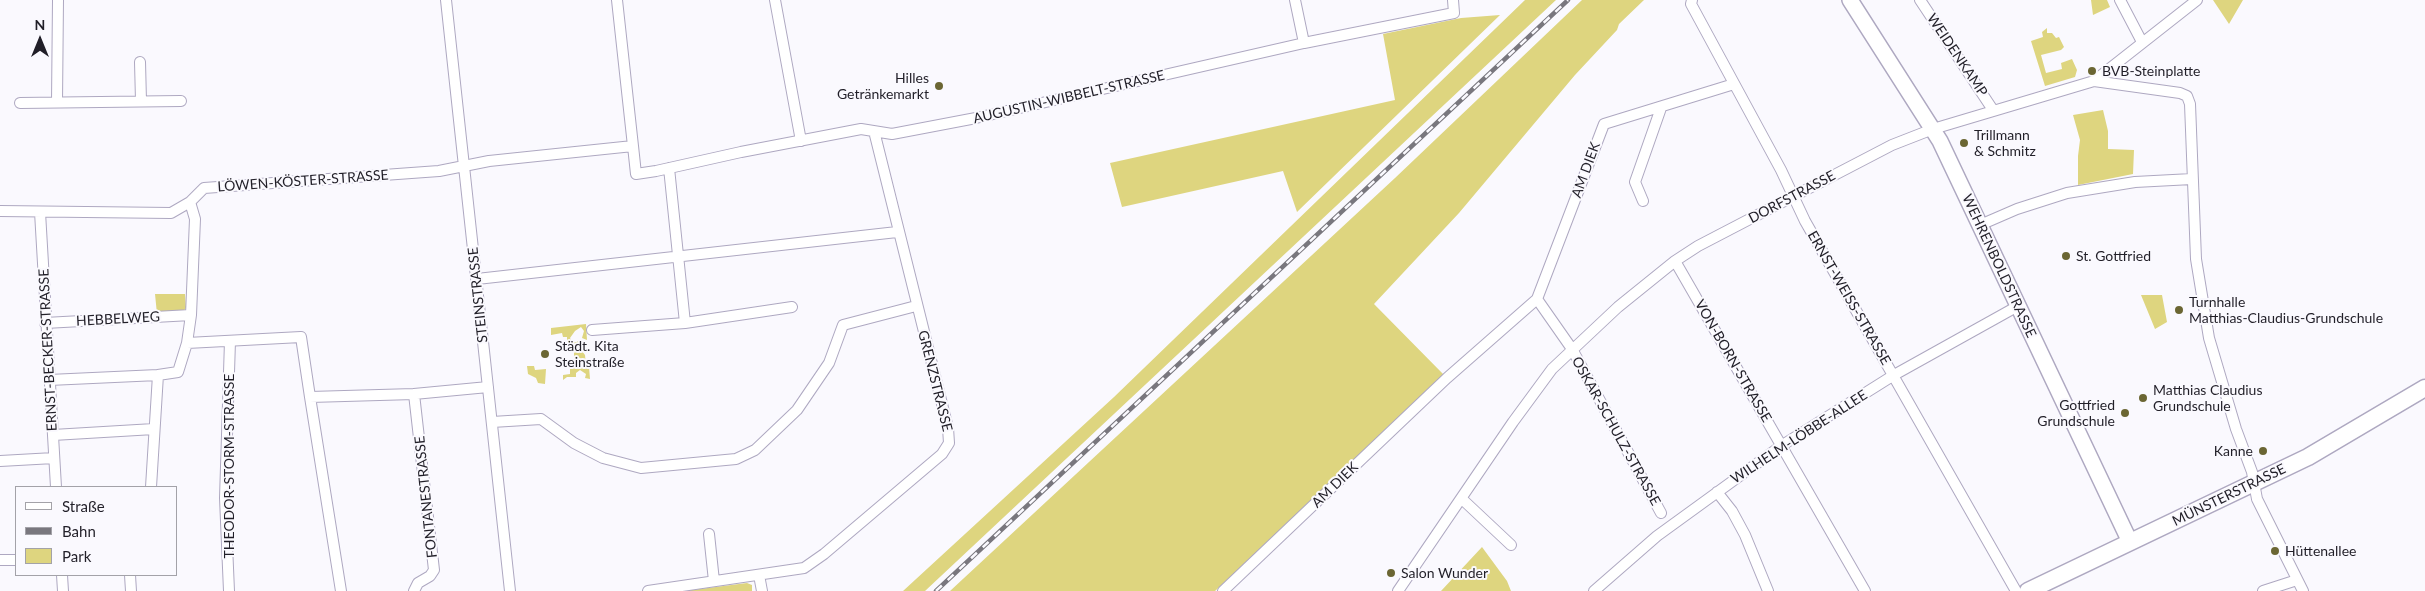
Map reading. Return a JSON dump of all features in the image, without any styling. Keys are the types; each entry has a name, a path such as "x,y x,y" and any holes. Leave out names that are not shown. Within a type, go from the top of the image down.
{"main road":[{"name":"MÜNSTERSTRASSE","path":"2028,591 2308,457 2425,388"}],"street":[{"path":"57,102 58,0"},
{"name":"STEINSTRASSE","path":"446,0 510,591"},
{"path":"464,166 489,161 633,146 617,0"},
{"path":"775,0 801,141"},
{"path":"1296,0 1304,43"},
{"name":"AUGUSTIN-WIBBELT-STRASSE","path":"633,146 636,174 861,129 892,134 976,118 1304,43 1454,13 1453,0"},
{"name":"ERNST-WEISS-STRASSE","path":"1692,0 1691,4 1805,221 2016,591"},
{"name":"WEHRENBOLDSTRASSE","path":"1850,0 1933,129 2130,542"},
{"name":"WEIDENKAMP","path":"1920,0 1993,110"},
{"path":"2120,0 2142,42"},
{"name":"DORFSTRASSE","path":"1398,591 1529,398 1552,369 1572,348 1618,307 1675,261 1698,246 1876,153 1933,129 2094,81 2198,0"},
{"path":"140,62 141,101"},
{"path":"2094,81 2180,93 2187,96 2190,104 2196,259 2203,311 2218,368 2254,483 2257,499 2303,591"},
{"name":"AM DIEK","path":"1223,591 1447,378 1537,299 1604,124 1734,84"},
{"path":"20,103 181,101"},
{"path":"1643,201 1635,182 1661,108"},
{"name":"GRENZSTRASSE","path":"648,591 796,571 812,564 942,454 949,443 948,428 916,306 874,131"},
{"name":"LÖWEN-KÖSTER-STRASSE","path":"0,211 171,213 190,202 204,188 439,171 464,166"},
{"path":"669,168 685,323"},
{"path":"1980,225 2017,209 2067,193 2135,182 2192,179"},
{"path":"49,380 158,375 178,372 187,343 191,314 195,219 190,202"},
{"name":"ERNST-BECKER-STRASSE","path":"40,212 56,486"},
{"path":"477,279 898,232"},
{"name":"VON-BORN-STRASSE","path":"1675,261 1866,591"},
{"name":"OSKAR-SCHULZ-STRASSE","path":"1537,299 1572,348 1661,513"},
{"path":"492,422 541,419 574,443 603,458 641,468 736,459 755,450 797,410 829,363 843,325 916,306"},
{"name":"WILHELM-LÖBBE-ALLEE","path":"1594,591 1657,536 1781,446 1894,375 2018,306"},
{"path":"592,330 685,323 792,307"},
{"name":"HEBBELWEG","path":"46,323 191,314"},
{"path":"187,343 301,337 341,591"},
{"name":"THEODOR-STORM-STRASSE","path":"229,591 225,498 230,341"},
{"path":"150,486 158,375"},
{"path":"310,397 414,394 488,387"},
{"name":"FONTANESTRASSE","path":"414,394 434,570 430,576 418,583 414,591"},
{"path":"53,435 154,429"},
{"path":"0,461 54,458"},
{"path":"1717,492 1732,510 1768,591"},
{"path":"1462,499 1511,546"},
{"path":"709,534 714,581"},
{"path":"0,560 15,560"},
{"path":"759,575 762,591"},
{"path":"62,576 63,591"},
{"path":"130,576 131,591"},
{"path":"2263,591 2297,580"}],"green space":[{"path":"1525,0 1556,0 925,591 903,591 1114,397"},
{"path":"1582,0 1644,0 1619,24 1617,30 1575,75 1459,213 1374,304 1445,376 1215,591 950,591 1395,178"},
{"path":"2091,0 2107,0 2110,7 2093,15"},
{"path":"2213,0 2243,0 2229,24"},
{"path":"1500,15 1297,212 1283,171 1122,207 1110,163 1395,100 1383,34 1461,18"},
{"path":"2047,28 2047,33 2052,33 2056,38 2059,37 2064,47 2061,50 2041,55 2046,73 2062,69 2061,63 2072,59 2077,70 2075,77 2045,86 2031,41 2043,37 2042,32"},
{"path":"2103,110 2108,131 2108,149 2134,150 2133,174 2078,185 2080,140 2073,115"},
{"path":"155,294 185,294 186,308 183,312 157,314"},
{"path":"2141,295 2162,295 2167,322 2155,329"},
{"path":"586,324 587,340 582,338 584,331 581,327 570,338 572,342 579,340 578,346 585,355 590,379 585,378 586,374 580,370 576,373 576,377 567,377 563,380 563,375 570,374 570,361 577,364 581,360 574,357 574,347 567,344 567,337 563,337 562,333 551,335 551,328"},
{"path":"527,366 534,366 535,370 546,369 545,384 538,383 536,378 528,374"},
{"path":"1482,547 1507,581 1511,591 1441,591"},
{"path":"747,583 752,585 752,591 684,591"}],"railway":[{"path":"936,591 1568,0"}],"place":[{"name":"BVB-Steinplatte","path":"2092,71"},
{"name":"Hilles Getränkemarkt","path":"939,86"},
{"name":"Trillmann & Schmitz","path":"1964,143"},
{"name":"St. Gottfried","path":"2066,256"},
{"name":"Turnhalle Matthias-Claudius-Grundschule","path":"2179,310"},
{"name":"Städt. Kita Steinstraße","path":"545,354"},
{"name":"Matthias Claudius Grundschule","path":"2143,398"},
{"name":"Gottfried Grundschule","path":"2125,413"},
{"name":"Kanne","path":"2263,451"},
{"name":"Hüttenallee","path":"2275,551"},
{"name":"Salon Wunder","path":"1391,573"}]}
